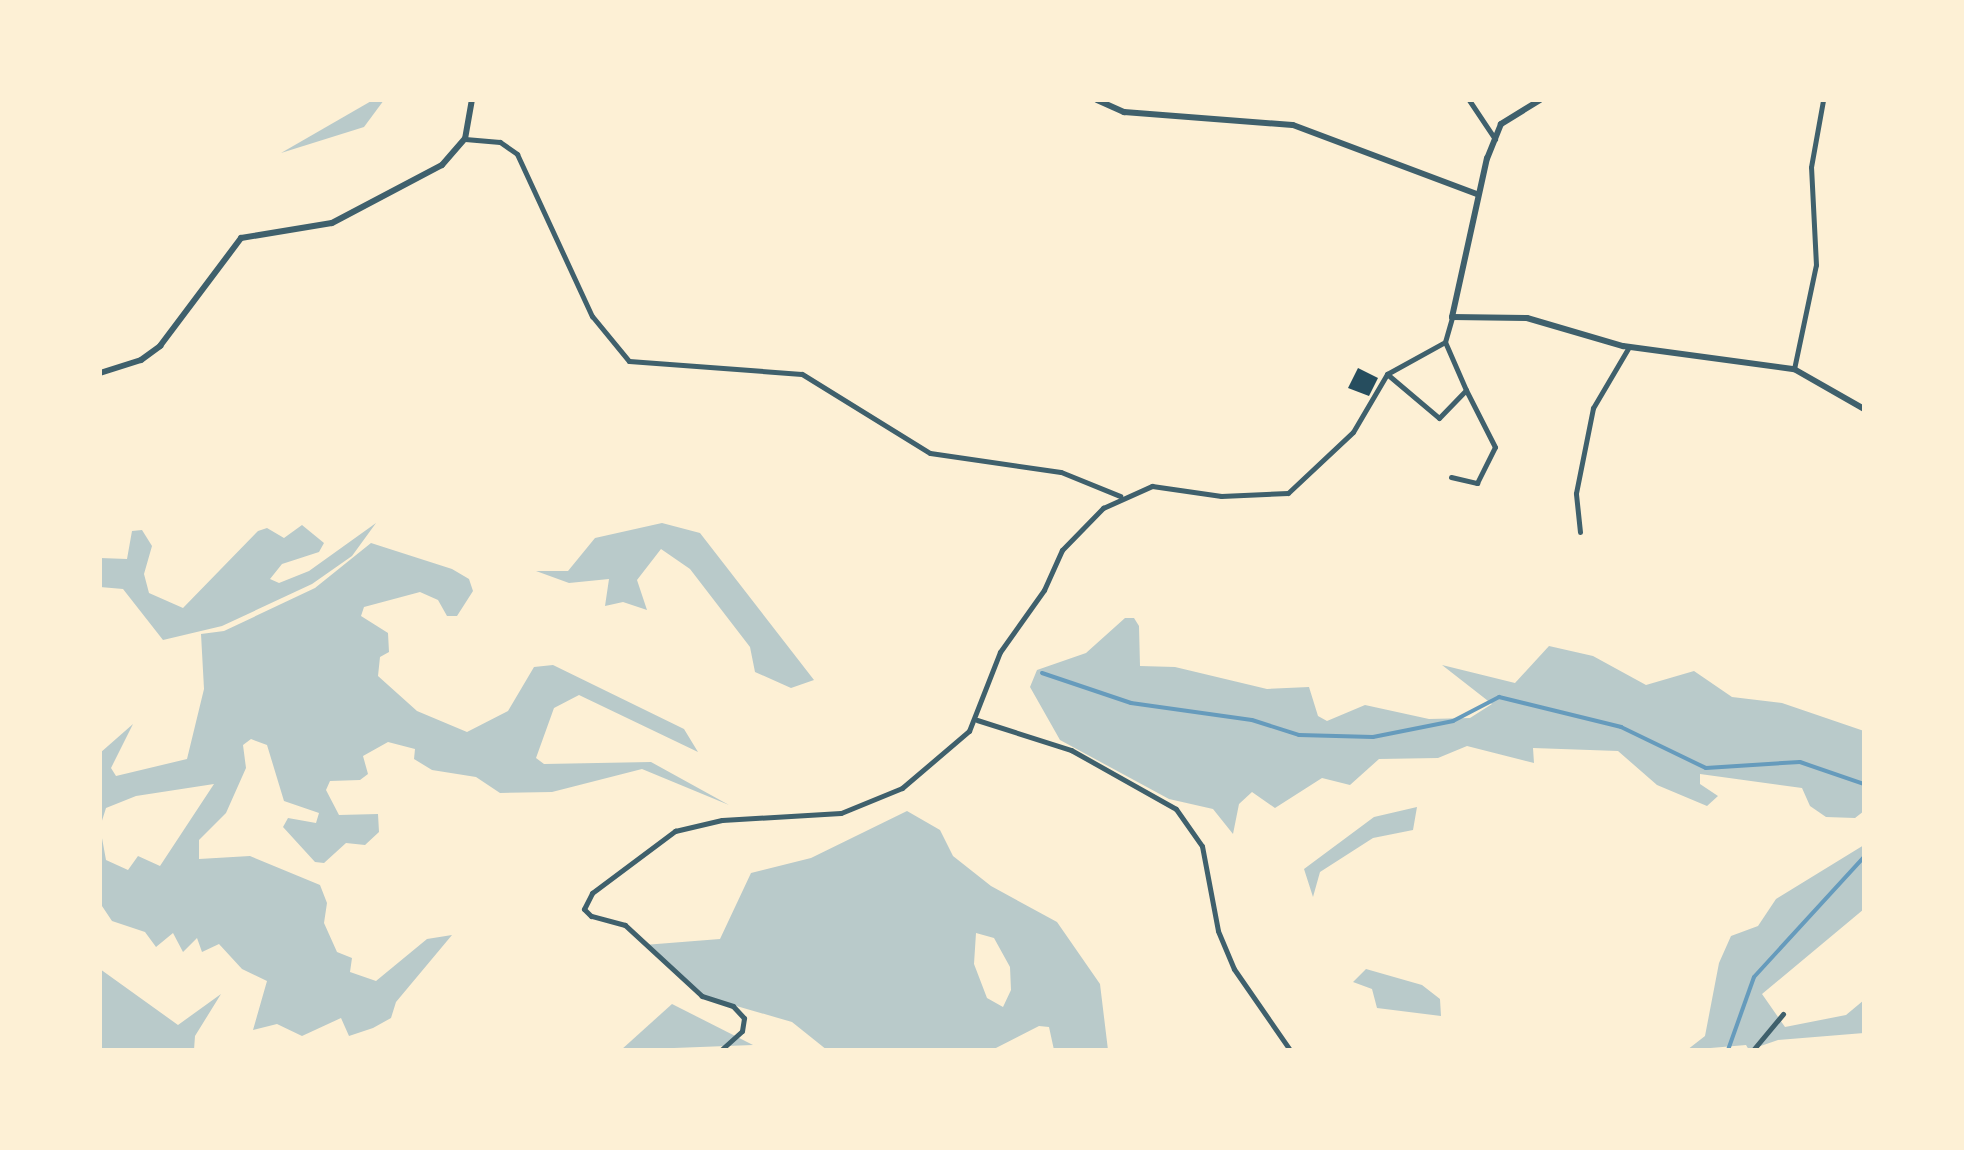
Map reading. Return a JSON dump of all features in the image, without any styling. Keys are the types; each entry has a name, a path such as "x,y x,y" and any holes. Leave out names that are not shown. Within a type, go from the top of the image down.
{"street":[{"path":"100,374 141,360 160,346 241,238 352,214 442,165 464,139 472,100"},
{"path":"1097,100 1124,112 1293,125 1477,194"},
{"path":"1468,100 1495,140"},
{"path":"1451,477 1476,483 1495,447 1445,342 1477,194 1502,124 1540,100"},
{"path":"1794,369 1816,266 1811,167 1823,100"},
{"path":"464,139 500,142 516,154 592,316 629,361 802,374 930,452 1062,472 1120,496"},
{"path":"1452,317 1527,318 1629,347 1794,369 1864,410"},
{"path":"721,1050 742,1031 744,1018 733,1006 702,996 625,924 591,916 588,897 675,831 722,820 825,816 885,799 977,720 1000,652 1044,590 1062,550 1120,496 1152,486 1221,496 1288,493 1353,432 1387,374 1445,342"},
{"path":"1580,532 1576,492 1593,408 1629,347"},
{"path":"1387,374 1402,394 1439,418 1466,390"},
{"path":"977,720 1071,750 1176,809 1202,846 1218,931 1234,968 1290,1050"},
{"path":"1752,1050 1783,1014"}],"shaded area":[{"path":"373,100 384,100 364,127 281,153"},
{"path":"376,523 352,556 312,584 222,626 163,640 123,589 100,587 100,558 127,559 132,531 142,530 152,546 144,574 149,593 183,608 258,531 267,528 284,538 302,525 324,543 319,552 282,564 270,579 279,583 309,571"},
{"path":"662,523 700,533 814,680 791,688 755,672 750,647 690,569 661,549 637,580 647,610 623,602 605,606 609,579 569,583 536,571 568,571 595,538"},
{"path":"371,543 452,569 469,579 473,591 457,616 447,616 438,600 420,592 364,607 361,616 388,633 389,652 380,657 378,676 417,711 467,732 508,711 534,667 553,665 684,729 698,752 579,695 554,708 536,758 544,764 651,762 729,805 642,769 552,792 500,793 476,777 432,770 414,759 415,749 388,742 363,756 368,774 360,780 330,781 326,790 339,815 378,814 379,832 365,845 346,843 324,863 315,862 283,827 288,818 316,823 319,813 284,801 267,745 251,739 243,745 246,768 226,813 199,840 199,859 250,856 320,885 327,903 324,923 337,952 352,958 350,972 376,981 427,939 452,935 396,1002 391,1018 373,1028 349,1036 341,1018 302,1036 277,1024 253,1030 267,981 242,969 219,944 202,952 197,938 183,952 173,933 156,947 145,932 112,921 100,903 100,827 100,753 133,724 111,768 116,776 187,759 204,689 201,634 224,631 315,588","holes":["214,784 160,866 138,856 128,870 106,860 100,827 106,808 136,796"]},
{"path":"1125,618 1134,618 1139,626 1140,666 1175,667 1267,689 1309,687 1318,716 1327,721 1365,705 1429,719 1470,718 1492,704 1442,665 1515,683 1549,646 1593,656 1646,685 1694,671 1732,697 1782,703 1864,731 1864,811 1855,818 1826,817 1810,806 1802,788 1700,774 1700,784 1718,796 1707,806 1657,785 1618,751 1533,748 1534,763 1467,746 1438,758 1379,759 1350,785 1322,778 1275,808 1252,792 1239,804 1233,834 1213,809 1169,799 1060,740 1030,687 1037,670 1086,653"},
{"path":"1417,807 1413,830 1373,838 1320,872 1313,897 1304,869 1374,817"},
{"path":"907,811 940,830 953,856 991,886 1057,922 1100,984 1108,1050 1054,1050 1049,1027 1039,1026 992,1050 827,1050 792,1022 702,996 644,945 720,939 751,873 811,858","holes":["976,933 994,938 1010,967 1011,990 1003,1007 987,998 974,964"]},
{"path":"1864,845 1864,909 1762,994 1785,1027 1846,1015 1864,1000 1864,1033 1778,1040 1749,1050 1746,1045 1687,1050 1705,1036 1719,963 1731,936 1758,926 1776,899"},
{"path":"100,969 178,1025 221,994 195,1036 194,1050 100,1050"},
{"path":"1366,969 1422,985 1440,999 1441,1016 1377,1008 1372,989 1353,982"},
{"path":"672,1004 753,1045 621,1050"}],"building":[{"path":"1358,368 1378,378 1369,396 1348,388"}],"waterway":[{"path":"1042,673 1131,703 1252,720 1299,735 1373,737 1453,721 1499,697 1621,727 1706,768 1800,762 1864,784"},
{"path":"1728,1050 1754,977 1864,857"}]}
